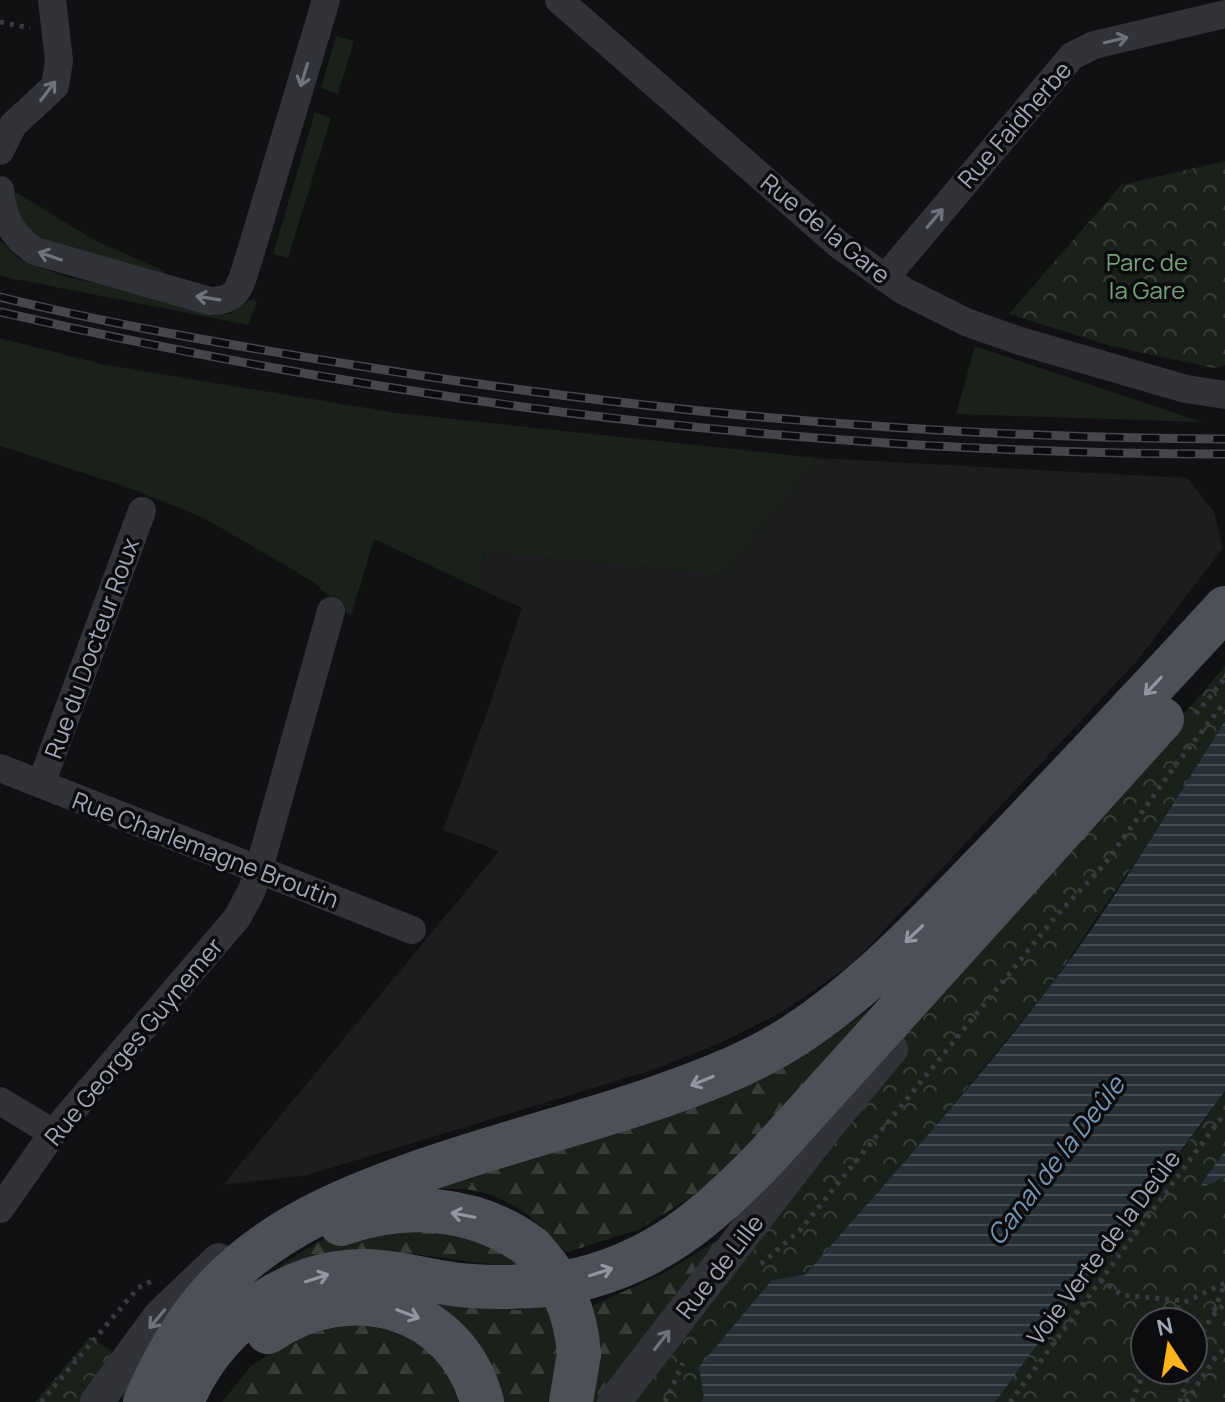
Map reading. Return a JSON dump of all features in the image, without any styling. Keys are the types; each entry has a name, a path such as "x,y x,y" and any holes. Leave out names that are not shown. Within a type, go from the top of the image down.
{"main road":[{"path":"146,1402 170,1353 215,1288 263,1247 291,1228 353,1195 493,1146 619,1110 704,1080 762,1054 817,1020 859,987 969,880 1225,608"},
{"path":"182,1402 193,1377 229,1330 268,1300 306,1281 329,1274 369,1271 462,1285 565,1282 626,1264 656,1251 685,1233 736,1189 768,1155 1225,648"},
{"path":"146,1402 184,1346 218,1304 272,1259 325,1229 372,1215 433,1210 493,1223 532,1248 547,1264 567,1297 577,1331 579,1354 571,1402"},
{"path":"200,1402 232,1361 273,1328 314,1310 356,1303 380,1304 401,1310 439,1330 464,1359 482,1402"}],"street":[{"path":"0,151 13,125 55,86 59,61 52,0"},
{"path":"0,190 8,224 23,243 53,258 125,275 210,301 224,301 232,297 238,289 326,0"},
{"name":"Rue de la Gare","path":"559,0 838,244 885,278 943,311 989,330 1186,389 1225,395"},
{"name":"Rue Faidherbe","path":"885,278 1072,56 1094,45 1225,14"},
{"name":"Rue de la Gare","path":"1186,389 1225,412"},
{"name":"Rue du Docteur Roux","path":"41,784 142,511"},
{"name":"Rue Georges Guynemer","path":"0,1209 53,1133 237,918 259,869 331,611"},
{"name":"Rue Charlemagne Broutin","path":"0,768 412,930"},
{"name":"Rue de Lille","path":"614,1402 824,1130 1026,885 1089,802"},
{"path":"0,1101 53,1133"},
{"path":"97,1402 136,1346 176,1298 255,1233 319,1196 493,1146"}],"path":[{"path":"753,1273 800,1230 1057,915 1104,865 1225,702"},
{"name":"Voie Verte de la Deûle","path":"1010,1402 1225,1113"},
{"path":"41,1402 138,1288 161,1277"},
{"path":"1100,1280 1122,1295 1187,1301"},
{"path":"1181,1306 1225,1283"},
{"path":"1209,1321 1225,1283"},
{"path":"1214,1312 1225,1304"},
{"path":"1183,1402 1225,1348"},
{"path":"665,1402 687,1355"}],"shaded area":[{"path":"817,458 1187,478 1214,512 1223,548 1137,661 853,963 782,1012 718,1044 655,1069 308,1175 223,1185 499,851 443,830 522,608 480,589 484,552 721,575"}],"green space":[{"path":"336,36 354,41 338,94 321,88"},
{"path":"315,112 331,118 288,258 273,254"},
{"name":"Parc de la Gare","path":"1225,161 1225,365 1214,368 1111,346 1009,314 1121,185"},
{"path":"9,188 96,241 164,271 163,276 75,254 22,229"},
{"path":"0,240 20,259 38,267 211,314 230,314 249,300 257,301 248,325 0,276"},
{"path":"0,338 101,364 397,413 817,458 721,575 484,552 480,589 374,539 351,616 312,581 204,518 121,485 0,446"},
{"path":"975,346 1202,422 956,414"},
{"path":"1225,666 1225,721 1148,843 1049,988 939,1122 805,1275 701,1402 614,1402 824,1130 1026,885 1153,751"},
{"path":"872,1008 730,1165 691,1197 640,1229 565,1253 533,1219 492,1195 452,1189 386,1196 831,1035"},
{"path":"1225,1091 1225,1402 995,1402 1201,1125"},
{"path":"376,1223 438,1223 528,1265 512,1267 407,1253 365,1251 279,1266 321,1240"},
{"path":"737,1228 601,1402 589,1402 592,1306 664,1273"},
{"path":"405,1294 449,1303 519,1310 554,1302 563,1340 556,1402 502,1402 488,1359 466,1331"},
{"path":"337,1323 382,1326 409,1336 440,1363 458,1402 222,1402 251,1366 293,1339"},
{"path":"90,1337 113,1352 80,1402 35,1402"}],"water":[{"name":"Canal de la Deûle","path":"1225,721 1225,1091 995,1402 701,1402 704,1398 699,1367 772,1280 805,1275 959,1098 1048,989 1118,891"},
{"path":"1225,1151 1225,1177 1204,1186 1201,1184"}],"railway":[{"path":"0,297 232,345 584,398 904,428 1118,438 1225,439"},
{"path":"0,312 151,345 303,373 609,418 917,445 1071,452 1225,454"}]}
